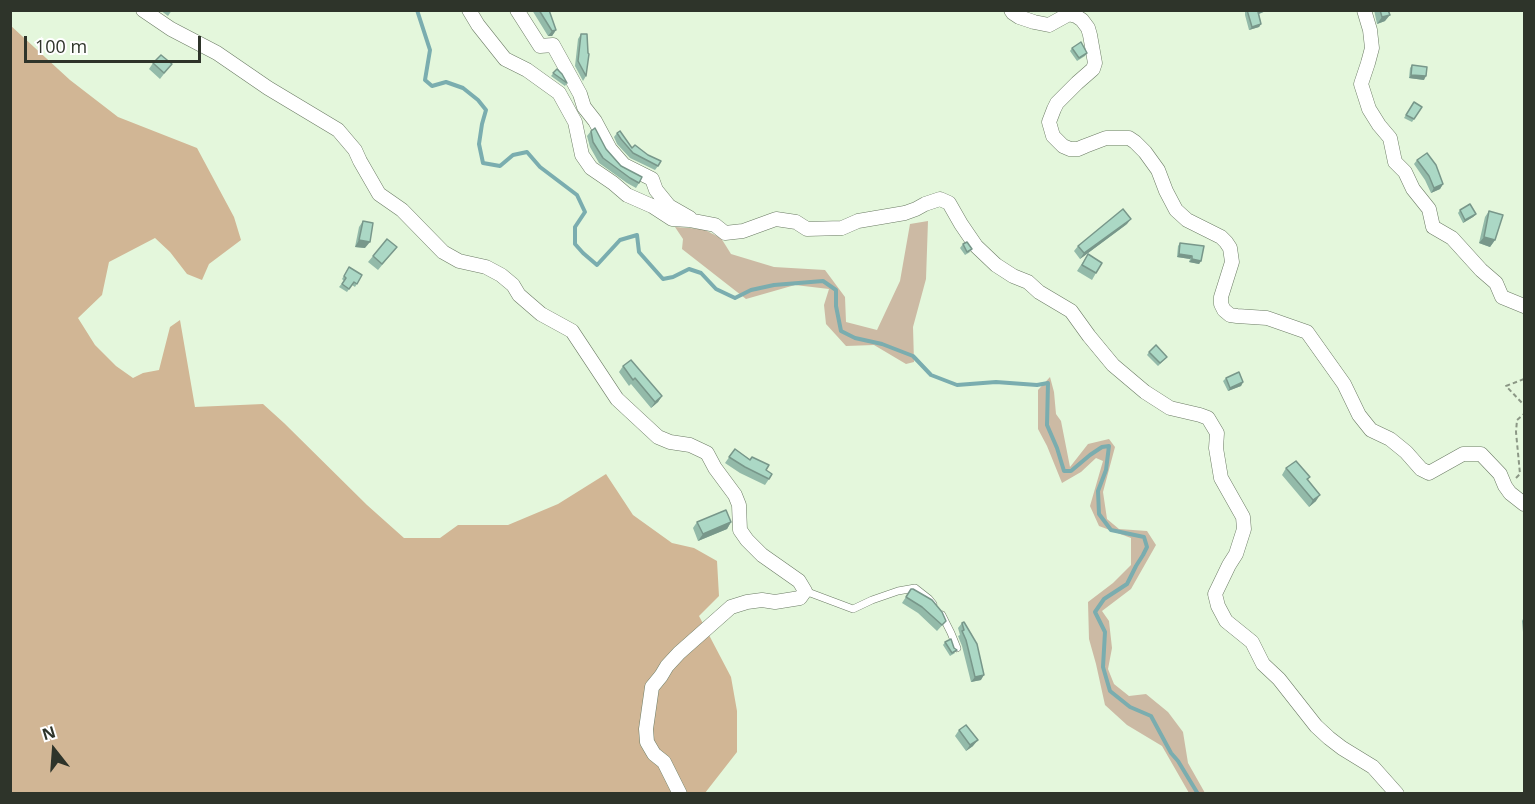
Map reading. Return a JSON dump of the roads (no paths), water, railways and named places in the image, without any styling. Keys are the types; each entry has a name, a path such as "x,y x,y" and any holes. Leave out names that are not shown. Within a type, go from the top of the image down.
{"street":[{"path":"143,10 171,29 217,53 268,88 338,129 355,150 379,194 402,210 442,252 459,261 486,267 501,274 513,285 519,295 541,314 572,331 617,399 658,437 707,453 735,495 740,530 747,540 762,555 799,581 805,591 800,598 775,602 762,600 731,607 679,653 652,687 646,729 647,742 654,754 664,762 680,794"},
{"path":"469,10 505,59 527,70 559,93 575,122 582,155 591,168 627,195 652,206 672,219 715,225 725,233 742,231 776,219 796,222 807,229 842,228 858,221 905,213 940,199 950,203 976,246 996,265 1028,282 1047,297 1071,311 1113,365 1145,392 1170,408 1208,418 1217,433 1216,448 1221,478 1243,517 1244,529 1236,554 1215,594 1218,606 1226,621 1252,642 1263,664 1279,679 1316,726 1329,738 1373,767 1397,794"},
{"path":"517,10 540,46 554,45 585,107 610,150 624,165 652,179 656,190 669,206 695,221"},
{"path":"1011,10 1019,17 1049,25 1069,14 1082,20 1088,28 1095,63 1093,69 1057,103 1049,122 1053,136 1070,149 1085,147 1106,138 1129,138 1146,152 1158,170 1176,210 1187,220 1221,237 1230,248 1232,262 1221,297 1224,310 1230,315 1267,318 1307,332 1344,384 1359,415 1371,430 1390,440 1406,452 1421,469 1429,473 1463,454 1481,454 1500,474 1510,493 1524,504"},
{"path":"1364,10 1372,48 1361,84 1369,109 1390,138 1395,162 1405,172 1413,189 1429,209 1433,227 1452,238 1496,283 1502,297 1524,306"}],"lane":[{"path":"805,591 853,609 889,594 915,588 929,599 942,615 957,648"}],"waterway":[{"path":"417,10 430,50 425,80 432,86 446,82 463,88 486,110 479,144 483,163 500,166 513,155 527,152 540,167 577,195 585,212 575,227 575,244 597,265 620,240 637,235 639,252 663,279 689,269 701,273 716,289 735,298 751,290 774,285 823,281 836,290 836,306 841,331 855,338 882,344 913,356 931,375 957,385 996,382 1037,385 1048,383 1047,425 1064,471 1071,471 1102,447 1109,446 1106,470 1098,491 1099,514 1111,530 1144,537 1147,547 1127,584 1104,599 1095,612 1105,632 1103,667 1110,691 1130,707 1151,716 1171,753 1198,794"}]}
